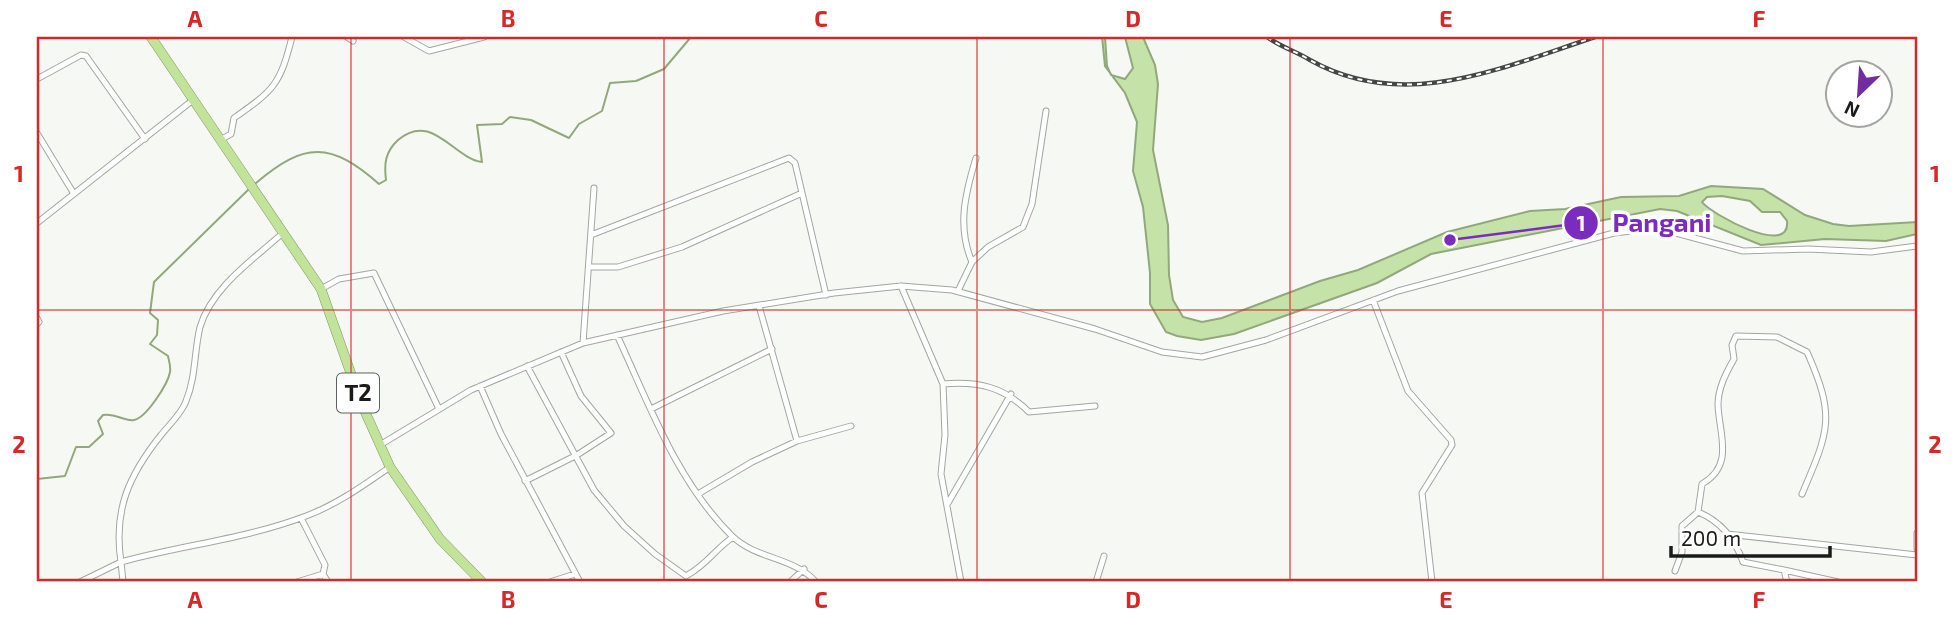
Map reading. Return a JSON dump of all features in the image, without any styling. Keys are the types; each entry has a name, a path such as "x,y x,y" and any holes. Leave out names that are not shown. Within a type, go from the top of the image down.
{"highway":[{"name":"T2","path":"151,37 321,289 379,446 390,467 440,539 482,582"}],"street":[{"path":"220,140 231,134 234,118 268,95 276,84 292,37"},
{"path":"347,37 353,41"},
{"path":"404,37 429,51 484,37"},
{"path":"448,37 449,47"},
{"path":"37,79 81,55 86,56 145,139"},
{"path":"37,223 193,100"},
{"path":"958,291 972,262 988,247 1023,227 1032,204 1041,127 1046,111"},
{"path":"37,133 74,194"},
{"path":"591,234 784,158 792,159 826,295"},
{"path":"972,262 964,244 963,220 967,187 976,158"},
{"path":"583,343 594,188"},
{"path":"590,267 618,267 681,247 802,194"},
{"path":"379,446 480,386 583,343 759,306 826,295 901,286 958,291 1095,329 1162,352 1202,357 1266,340 1373,300 1571,242 1657,228 1743,251 1808,248 1871,252 1917,246"},
{"path":"123,582 118,530 120,509 137,465 186,403 195,371 201,325 212,300 284,232"},
{"path":"321,289 339,279 373,273 439,409"},
{"path":"901,286 943,384 945,435 941,474 961,582"},
{"path":"1373,300 1408,391 1451,440 1452,445 1422,494 1432,582"},
{"path":"759,306 797,441"},
{"path":"37,318 37,324"},
{"path":"617,335 651,410 678,463 698,494 733,537 758,553 781,558 804,569 816,582"},
{"path":"1675,571 1682,552 1682,526 1698,512 1702,484 1715,477 1718,470 1725,436 1718,401 1724,377 1734,359 1732,345 1736,337 1777,337 1807,352 1822,386 1826,440 1802,494"},
{"path":"651,410 772,349"},
{"path":"525,481 577,455 611,433 581,396 561,352"},
{"path":"527,366 594,490 624,526 655,554 686,576 707,564 718,547 733,537"},
{"path":"943,384 964,382 1011,394 1029,412 1095,406"},
{"path":"480,386 525,481 580,582"},
{"path":"948,503 1011,394"},
{"path":"698,494 752,462 797,441 851,426"},
{"path":"80,582 121,562 252,533 301,518 356,490 390,467"},
{"path":"1698,512 1714,518 1737,545 1743,562 1838,582"},
{"path":"301,518 325,565 323,574 328,582"},
{"path":"1917,533 1917,549"},
{"path":"1727,534 1917,555"},
{"path":"1096,582 1104,556"},
{"path":"790,582 804,569"},
{"path":"1784,570 1787,582"},
{"path":"550,582 575,573"},
{"path":"298,582 323,574"}],"shaded area":[{"path":"1102,37 1105,37 1110,73 1105,66"},
{"path":"1125,37 1143,37 1155,65 1158,84 1153,150 1168,225 1169,275 1173,300 1183,317 1202,322 1222,318 1320,281 1358,270 1447,232 1530,211 1565,209 1621,197 1679,196 1711,186 1763,189 1805,215 1833,224 1849,226 1917,222 1917,234 1886,241 1825,239 1761,245 1677,211 1660,209 1431,254 1377,283 1234,334 1201,340 1177,336 1166,332 1150,304 1150,273 1143,207 1133,171 1137,122 1125,93 1112,75 1125,79 1133,68","holes":["1722,196 1750,201 1762,212 1780,212 1787,221 1785,231 1777,235 1749,230 1702,202 1707,197"]}],"waterway":[{"path":"256,183 289,160 318,152 346,160 379,184 386,180 386,158 390,149 410,132 432,133 471,159 482,162 477,125 502,124 510,117 531,120 569,138 579,124 602,111 610,83 636,81 664,69 691,37"},
{"path":"37,479 65,476 76,447 89,447 103,434 98,421 103,415 134,420 156,400 170,368 168,356 150,344 157,335 158,320 150,313 154,282 249,189"}],"railway":[{"path":"1267,37 1345,76 1381,83 1417,84 1488,72 1595,37"}],"place":[{"name":"Pangani","path":"1450,240"}]}
